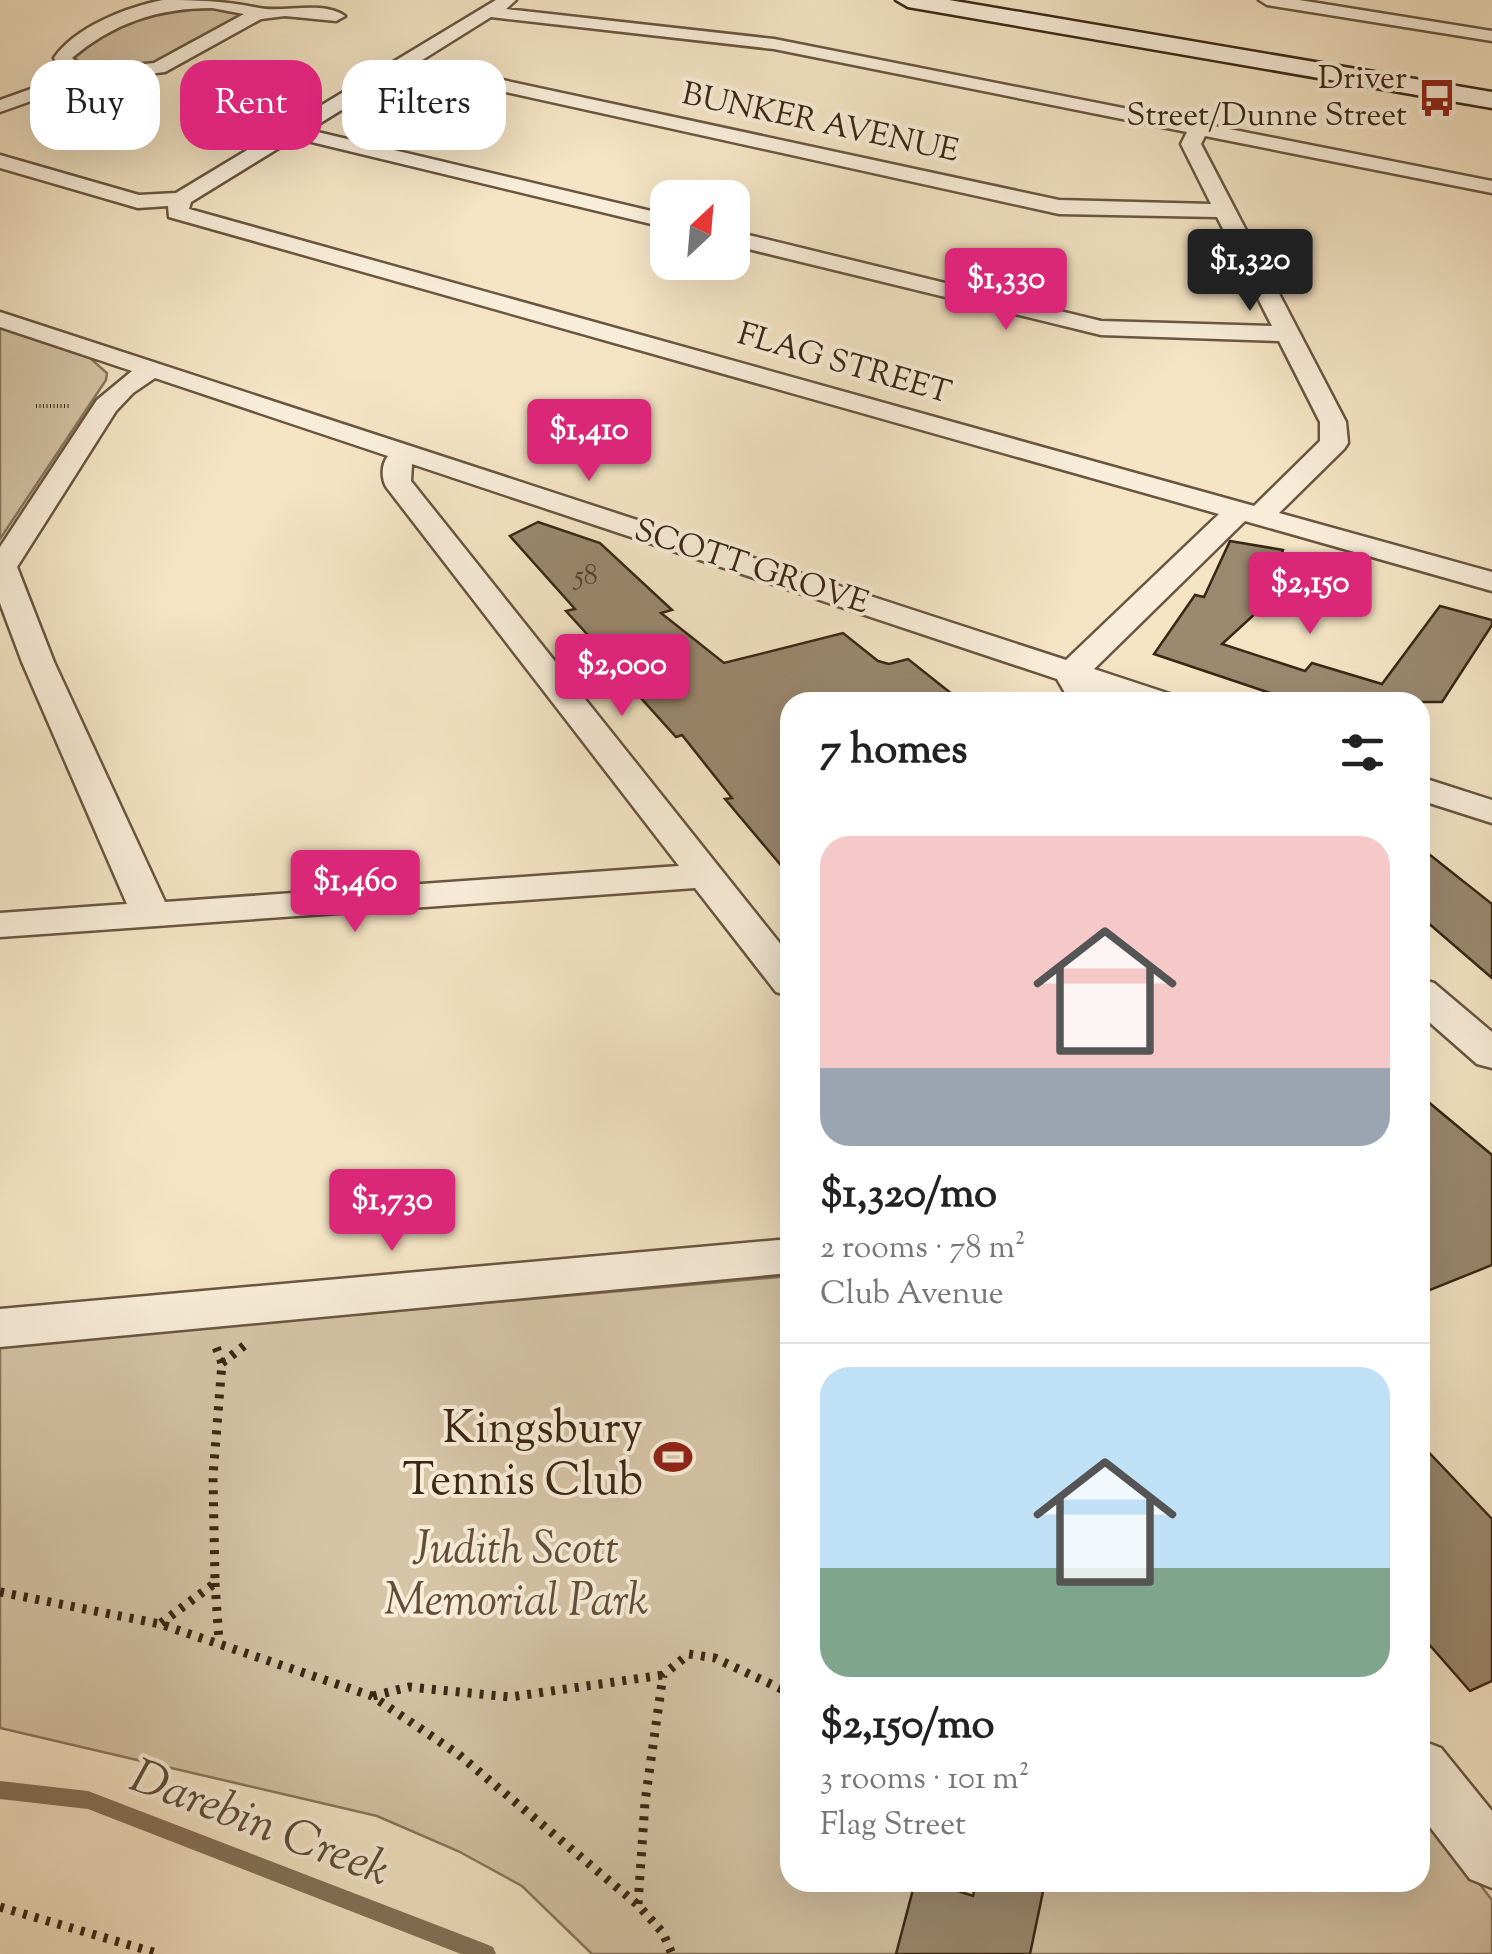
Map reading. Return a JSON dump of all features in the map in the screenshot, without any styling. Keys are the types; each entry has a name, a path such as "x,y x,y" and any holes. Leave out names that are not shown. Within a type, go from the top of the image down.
{"main road":[{"path":"908,0 1492,102"}],"street":[{"path":"411,60 508,0"},
{"path":"1267,0 1492,36"},
{"path":"64,60 66,52 152,1 214,2 257,14 285,11 336,16"},
{"path":"489,12 774,44 1490,189"},
{"path":"160,67 257,14"},
{"name":"BUNKER AVENUE","path":"506,86 1059,207 1228,211"},
{"path":"0,106 30,95"},
{"path":"1082,692 1071,672 1334,443 1333,422 1292,334 1191,144 1199,129"},
{"path":"322,139 650,218"},
{"path":"0,160 138,202 179,205 266,150"},
{"name":"FLAG STREET","path":"179,205 1492,582"},
{"path":"750,242 1101,328 1292,334"},
{"name":"SCOTT GROVE","path":"0,318 1131,692"},
{"path":"151,914 38,662 1,569 106,406 124,387 152,369"},
{"path":"406,455 397,462 397,482 780,971"},
{"path":"0,656 38,662"},
{"path":"1430,791 1492,812"},
{"path":"0,925 704,876"},
{"path":"1430,1001 1492,1054"},
{"path":"0,1328 780,1257"},
{"path":"1430,1780 1492,1858"}],"path":[{"path":"201,1311 222,1362 213,1476 219,1642"},
{"path":"160,1624 215,1583"},
{"path":"0,1592 160,1624 372,1696 458,1754 638,1905 663,1933 672,1954"},
{"path":"372,1696 409,1687 510,1697 663,1674 689,1654 715,1658 780,1688"},
{"path":"638,1905 645,1802 663,1674"},
{"path":"0,1907 160,1954"}],"green space":[{"path":"165,3 249,11 160,61 73,60 70,52"},
{"path":"0,328 90,358 107,373 0,539"},
{"name":"Judith Scott Memorial Park","path":"780,1277 780,1892 1430,1892 1430,1821 1492,1900 1492,1954 592,1954 522,1886 458,1851 377,1816 0,1728 0,1346"}],"building":[{"path":"538,522 600,543 672,610 661,613 724,663 843,633 878,661 889,664 908,659 949,692 780,692 780,864 725,799 732,798 682,735 676,737 623,678 626,677 566,611 575,609 510,536"},
{"path":"1230,541 1283,550 1280,559 1350,579 1327,605 1280,591 1222,644 1305,671 1312,663 1382,684 1440,606 1492,620 1492,625 1442,702 1430,702 1430,692 1267,692 1154,654 1195,595 1204,597"},
{"path":"1430,855 1492,904 1492,978 1430,925"},
{"path":"1430,1103 1492,1155 1492,1265 1430,1290"},
{"path":"1430,1454 1492,1519 1492,1681 1470,1691 1430,1645"},
{"path":"912,1892 961,1892 973,1896 974,1892 1043,1892 1030,1954 896,1954"}],"waterway":[{"name":"Darebin Creek","path":"0,1790 88,1800 486,1954"}],"place":[{"name":"Driver Street/Dunne Street","path":"1437,98"},
{"name":"Kingsbury Tennis Club","path":"673,1457"}]}
